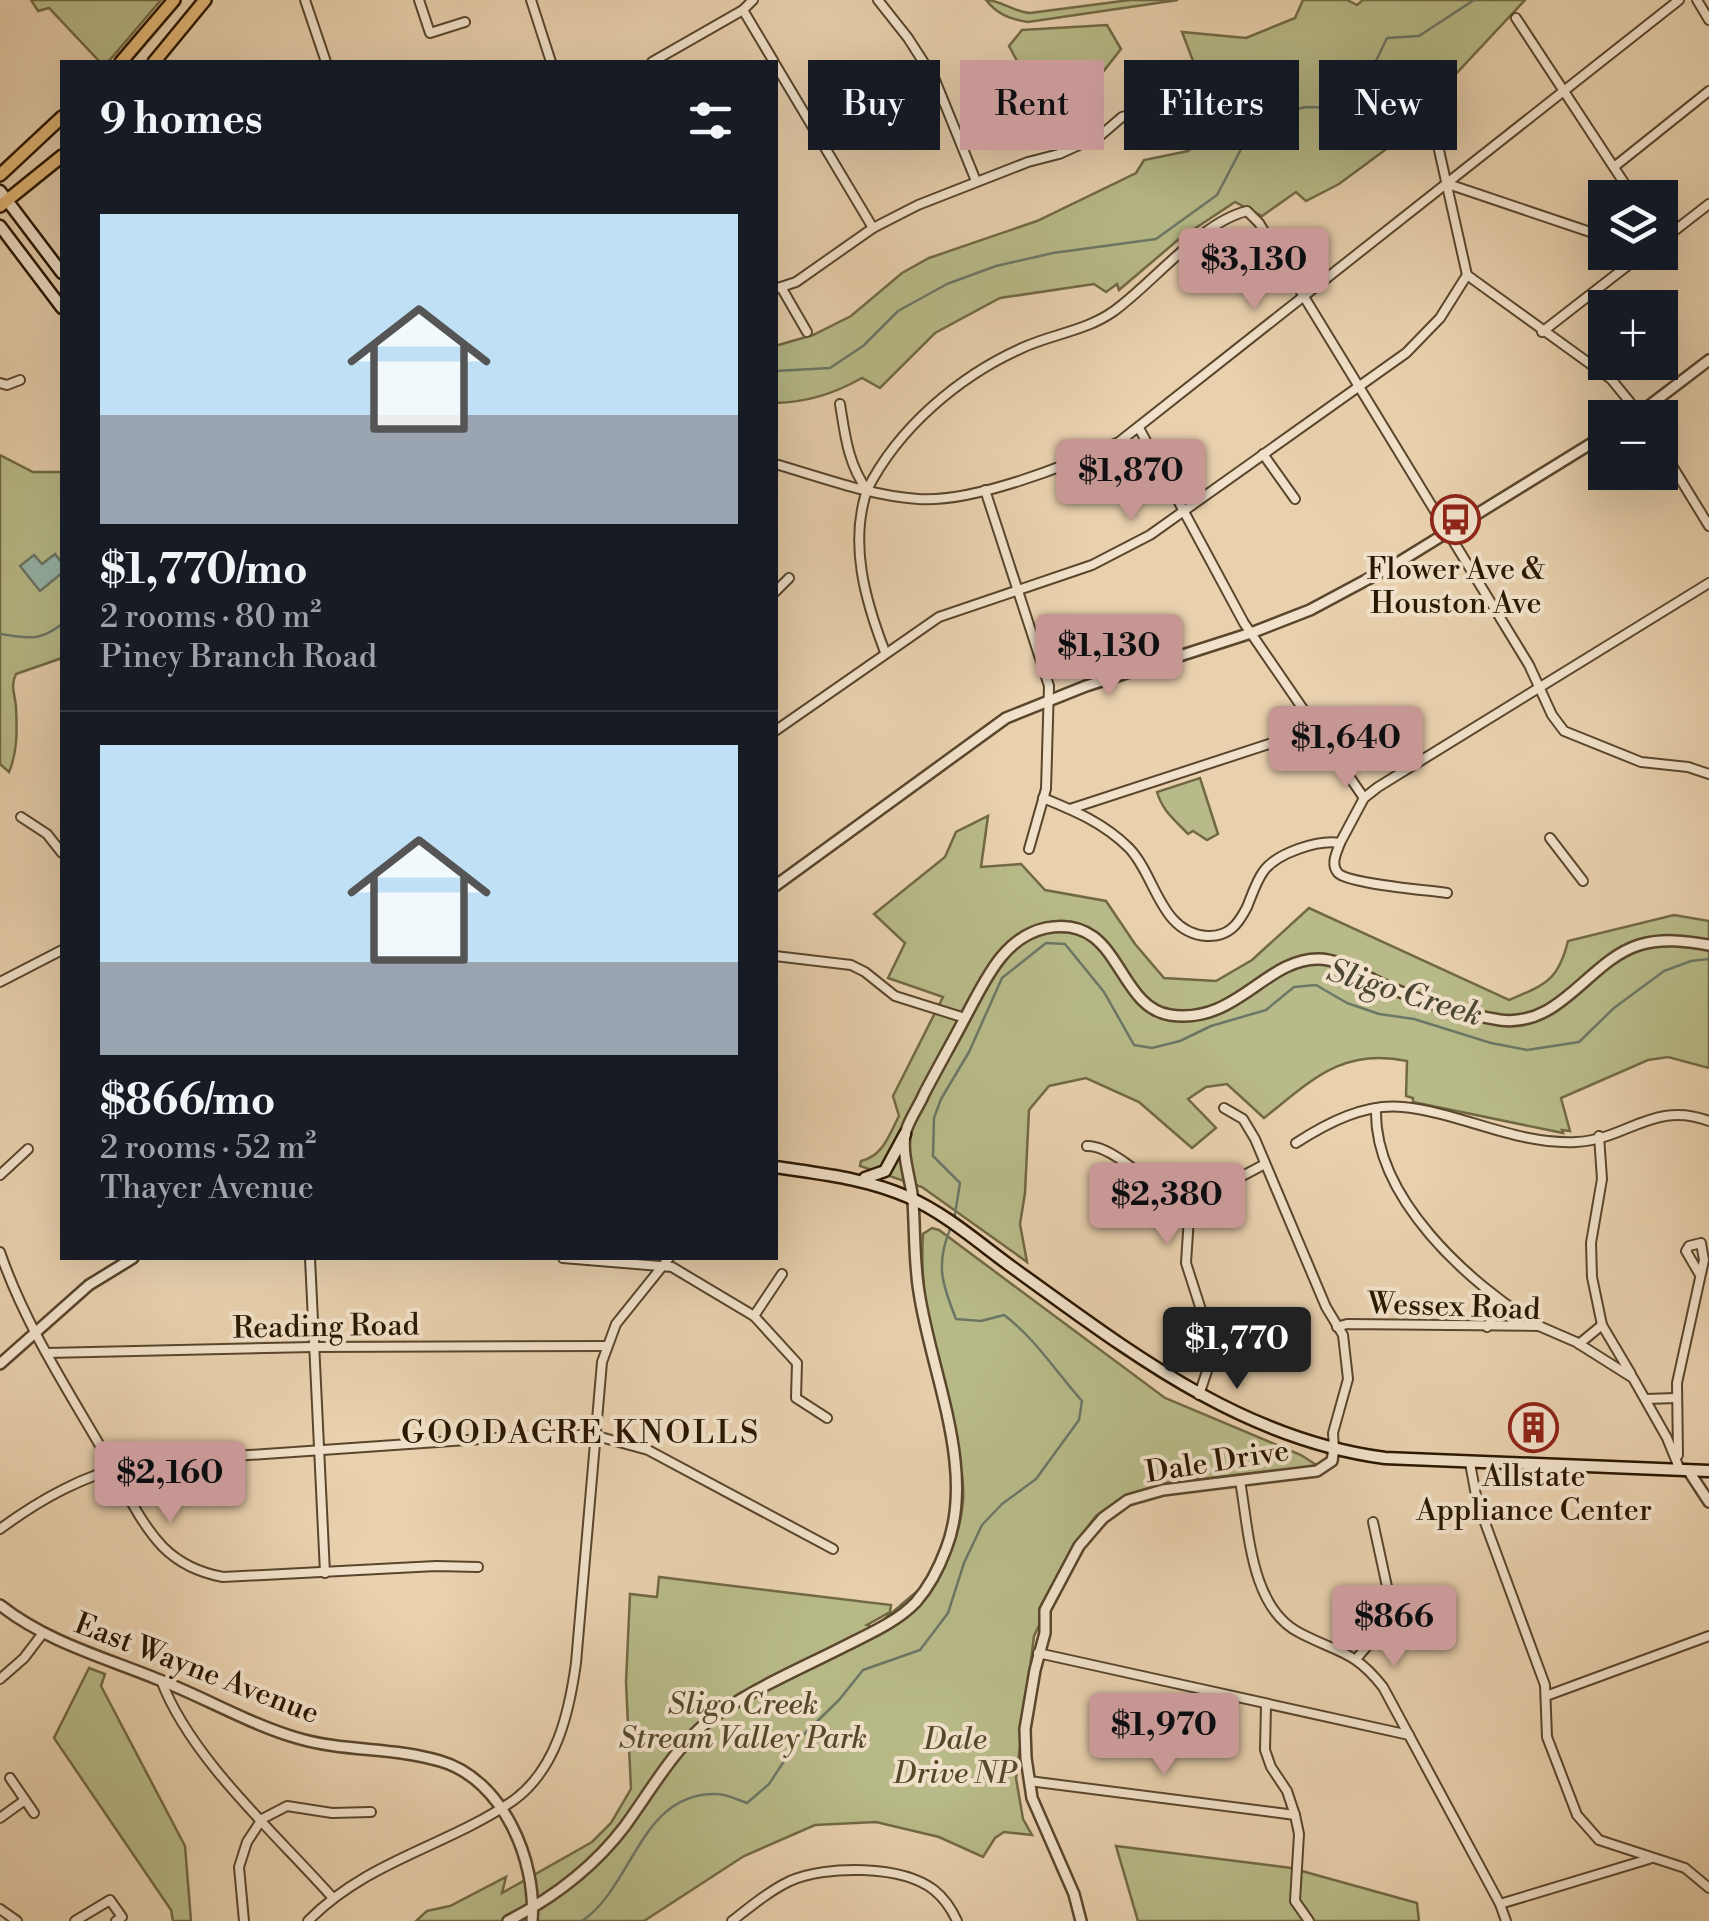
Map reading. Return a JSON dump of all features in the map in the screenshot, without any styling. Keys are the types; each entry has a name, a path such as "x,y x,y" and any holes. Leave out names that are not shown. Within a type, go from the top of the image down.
{"main road":[{"path":"123,60 174,0"},
{"path":"159,60 204,0"},
{"path":"0,176 60,119"},
{"path":"60,157 2,200 60,271"},
{"path":"0,226 60,305"},
{"path":"859,1179 885,1172 904,1134"},
{"path":"778,1168 859,1179 912,1199 1148,1365 1198,1396 1271,1428 1334,1448 1385,1458 1709,1471"}],"street":[{"path":"305,0 325,60"},
{"path":"419,0 430,33 465,22"},
{"path":"655,60 753,0"},
{"path":"878,0 936,80 976,181"},
{"path":"778,465 867,490 923,500 985,490 1090,456 1119,442 1679,0"},
{"path":"1697,0 1709,20"},
{"path":"534,1 550,60"},
{"path":"742,10 772,60"},
{"path":"1516,18 1622,180"},
{"path":"778,70 874,228"},
{"path":"1614,167 1709,91"},
{"path":"807,332 778,288 815,270 874,228 976,181 1059,154 1101,135 1124,116"},
{"path":"1439,150 1467,275 1612,380 1626,400"},
{"path":"1447,184 1588,231"},
{"path":"1678,227 1709,204"},
{"path":"885,652 872,620 858,556 860,511 882,458 964,382 1021,348 1092,324 1111,313 1200,238 1237,213 1247,211 1259,223 1449,532 1529,664 1538,688 1564,731 1640,762 1688,766 1709,774"},
{"path":"1542,332 1622,270"},
{"path":"778,728 939,617 1112,557 1150,535 1421,340 1467,275"},
{"path":"1658,400 1709,360"},
{"path":"0,383 7,385 20,380"},
{"path":"840,404 849,458 867,490"},
{"path":"1139,428 1251,634 1364,798"},
{"path":"778,884 1006,718 1050,699 1251,634 1339,596 1588,446"},
{"path":"1264,454 1295,500"},
{"path":"1678,475 1709,526"},
{"path":"985,490 1049,686 1043,798 1028,849"},
{"path":"778,589 789,578"},
{"path":"1447,893 1362,881 1335,870 1340,843 1364,798 1709,583"},
{"path":"1070,809 1316,729"},
{"path":"1043,798 1100,824 1132,851 1170,918 1178,927 1196,935 1218,936 1232,929 1241,920 1263,872 1278,859 1326,842 1340,843"},
{"path":"21,817 47,834 60,850"},
{"path":"1550,838 1583,881"},
{"path":"508,1921 575,1877 608,1846 665,1766 705,1723 737,1702 881,1628 916,1602 930,1582 955,1524 957,1472 919,1294 904,1134 1003,954 1021,938 1040,929 1062,926 1088,934 1099,941 1146,1005 1170,1015 1216,1011 1240,1000 1280,972 1318,959 1356,970 1445,1008 1510,1020 1552,1009 1623,952 1643,943 1676,940 1709,945"},
{"path":"0,982 60,951"},
{"path":"778,956 851,966 895,996 965,1018"},
{"path":"1296,1143 1339,1118 1376,1108 1403,1107 1538,1140 1572,1142 1658,1115 1687,1115 1709,1121"},
{"path":"1224,1108 1243,1119 1278,1188 1326,1307 1342,1336 1348,1379 1333,1433 1334,1448"},
{"path":"1376,1108 1375,1134 1399,1194 1417,1221 1495,1297 1538,1326"},
{"path":"1599,1136 1602,1179 1591,1244 1592,1277 1602,1325 1633,1378"},
{"path":"1087,1146 1099,1145 1114,1155 1189,1217"},
{"path":"0,1175 28,1149"},
{"path":"1198,1396 1212,1344 1186,1263 1189,1217 1216,1190 1265,1164"},
{"path":"0,1252 20,1305 113,1468 162,1546 176,1558 205,1574 223,1577 478,1567"},
{"path":"0,1364 89,1285 130,1260"},
{"path":"310,1260 325,1573"},
{"path":"582,1260 672,1268 754,1316 797,1363 796,1398 827,1418"},
{"path":"308,1921 332,1897 367,1874 500,1809 527,1790 542,1771 558,1741 571,1699 593,1435 606,1346 616,1324 666,1260"},
{"path":"754,1316 782,1274"},
{"path":"1700,1276 1676,1398 1684,1470 1709,1502"},
{"path":"1487,1327 1493,1318 1495,1297"},
{"path":"1579,1344 1602,1325"},
{"name":"Wessex Road","path":"1337,1327 1538,1326 1579,1344 1633,1378 1684,1470"},
{"name":"Reading Road","path":"47,1353 606,1346"},
{"path":"1646,1399 1676,1398"},
{"path":"0,1529 34,1504 79,1480 113,1468 168,1458 593,1435 648,1450 833,1548"},
{"name":"Dale Drive","path":"1081,1921 1074,1894 1032,1798 1026,1729 1039,1651 1037,1640 1045,1624 1045,1610 1079,1546 1114,1508 1163,1490 1317,1471 1332,1461 1334,1448"},
{"path":"1470,1464 1477,1502 1545,1685 1547,1737 1577,1815 1600,1840 1685,1868 1709,1888"},
{"path":"1240,1481 1254,1555 1271,1608 1293,1629 1357,1658 1383,1686 1506,1921"},
{"path":"1357,1658 1380,1631 1391,1605 1373,1522"},
{"name":"East Wayne Avenue","path":"0,1605 43,1634 298,1738 445,1762 470,1777 500,1809 522,1848 532,1921"},
{"path":"0,1679 43,1634"},
{"path":"1546,1696 1709,1636"},
{"path":"1039,1651 1409,1736"},
{"path":"161,1680 185,1729 332,1897"},
{"path":"1266,1704 1265,1750 1271,1767 1288,1791 1295,1815 1295,1900 1309,1921"},
{"path":"10,1778 34,1813"},
{"path":"1029,1781 1295,1815"},
{"path":"0,1818 25,1800"},
{"path":"244,1921 239,1867 247,1842 262,1819 287,1806 371,1812"},
{"path":"1500,1904 1650,1859"},
{"path":"732,1921 788,1882 839,1869 883,1872 918,1881 935,1890 957,1921"},
{"path":"74,1921 110,1900 122,1917 116,1921"},
{"path":"0,1909 17,1921"}],"green space":[{"path":"31,0 161,0 110,60 98,60 49,8 38,11"},
{"path":"986,0 1030,13 1130,0 1178,0 1028,22 1004,15"},
{"path":"1303,0 1347,0 1357,5 1363,0 1525,0 1457,73 1457,60 1319,60 1319,150 1385,150 1339,184 1306,201 1296,192 1262,216 1235,202 1179,239 1119,290 1117,284 1106,292 1094,284 1000,298 935,333 880,388 862,378 820,396 778,403 778,345 813,335 851,316 902,273 929,258 1037,221 1136,173 1144,160 1189,150 1299,150 1299,60 1193,60 1182,32 1246,38 1295,18"},
{"path":"1107,25 1121,49 1104,71 1104,60 1017,60 1009,46 1022,30"},
{"path":"0,455 33,472 60,472 60,659 16,674 14,756 9,772 0,764"},
{"path":"1200,778 1218,834 1207,840 1193,831 1188,834 1166,810 1157,792"},
{"path":"988,816 981,867 1021,864 1045,890 1106,901 1164,978 1216,981 1252,960 1309,908 1509,1000 1549,980 1560,965 1568,941 1674,915 1709,921 1709,1068 1668,1057 1648,1060 1561,1098 1570,1131 1562,1130 1563,1133 1413,1102 1413,1098 1406,1096 1407,1061 1364,1059 1329,1070 1264,1118 1227,1084 1206,1087 1188,1099 1216,1128 1192,1148 1139,1102 1086,1078 1049,1086 1029,1110 1020,1224 1027,1262 922,1187 860,1166 861,1161 880,1150 899,1116 893,1096 943,997 888,978 905,943 874,914 945,857 956,832"},
{"name":"Sligo Creek Stream Valley Park","path":"932,1228 1165,1398 1301,1455 1318,1466 1315,1470 1279,1470 1167,1483 1127,1495 1096,1516 1083,1533 1034,1636 1016,1778 1023,1819 1032,1835 1004,1832 995,1838 983,1857 939,1837 876,1822 815,1825 744,1856 644,1921 416,1921 427,1911 450,1906 506,1877 502,1893 592,1842 611,1823 631,1789 626,1682 630,1594 657,1597 659,1577 891,1605 890,1612 867,1625 873,1627 936,1581 957,1532 963,1489 925,1301 923,1234"},
{"path":"89,1668 105,1674 101,1686 185,1846 191,1921 173,1921 171,1910 54,1738"},
{"path":"1116,1846 1291,1868 1417,1903 1419,1921 1138,1921"}],"water":[{"path":"55,554 60,560 60,575 40,591 20,566 34,555 42,564"}],"waterway":[{"path":"778,371 830,368 863,346 898,311 947,284 996,266 1053,253 1156,239 1217,195 1248,136 1252,110 1258,103 1276,113 1307,107 1336,108 1360,94 1387,38 1419,36 1474,0"},
{"path":"0,634 33,637 60,625"},
{"name":"Sligo Creek","path":"954,1220 960,1183 933,1156 934,1118 1002,978 1046,943 1065,944 1104,992 1134,1045 1152,1048 1266,1010 1294,987 1316,985 1347,1003 1379,1014 1414,1019 1491,1043 1527,1050 1579,1042 1614,1008 1664,971 1709,959"},
{"name":"Sligo Creek","path":"582,1921 600,1905 654,1824 671,1808 691,1797 717,1794 747,1803 769,1784 798,1740 863,1670 920,1650 948,1613 964,1563 982,1525 1002,1504 1036,1479 1079,1420 1082,1401 1015,1324 1004,1315 981,1321 956,1319 942,1274 943,1252 951,1227"}],"place":[{"name":"Flower Ave & Houston Ave","path":"1456,520"},
{"name":"Allstate Appliance Center","path":"1534,1427"}],"district":[{"name":"GOODACRE KNOLLS","path":"581,1432"}],"park label":[{"name":"Dale Drive NP","path":"955,1756"}]}
